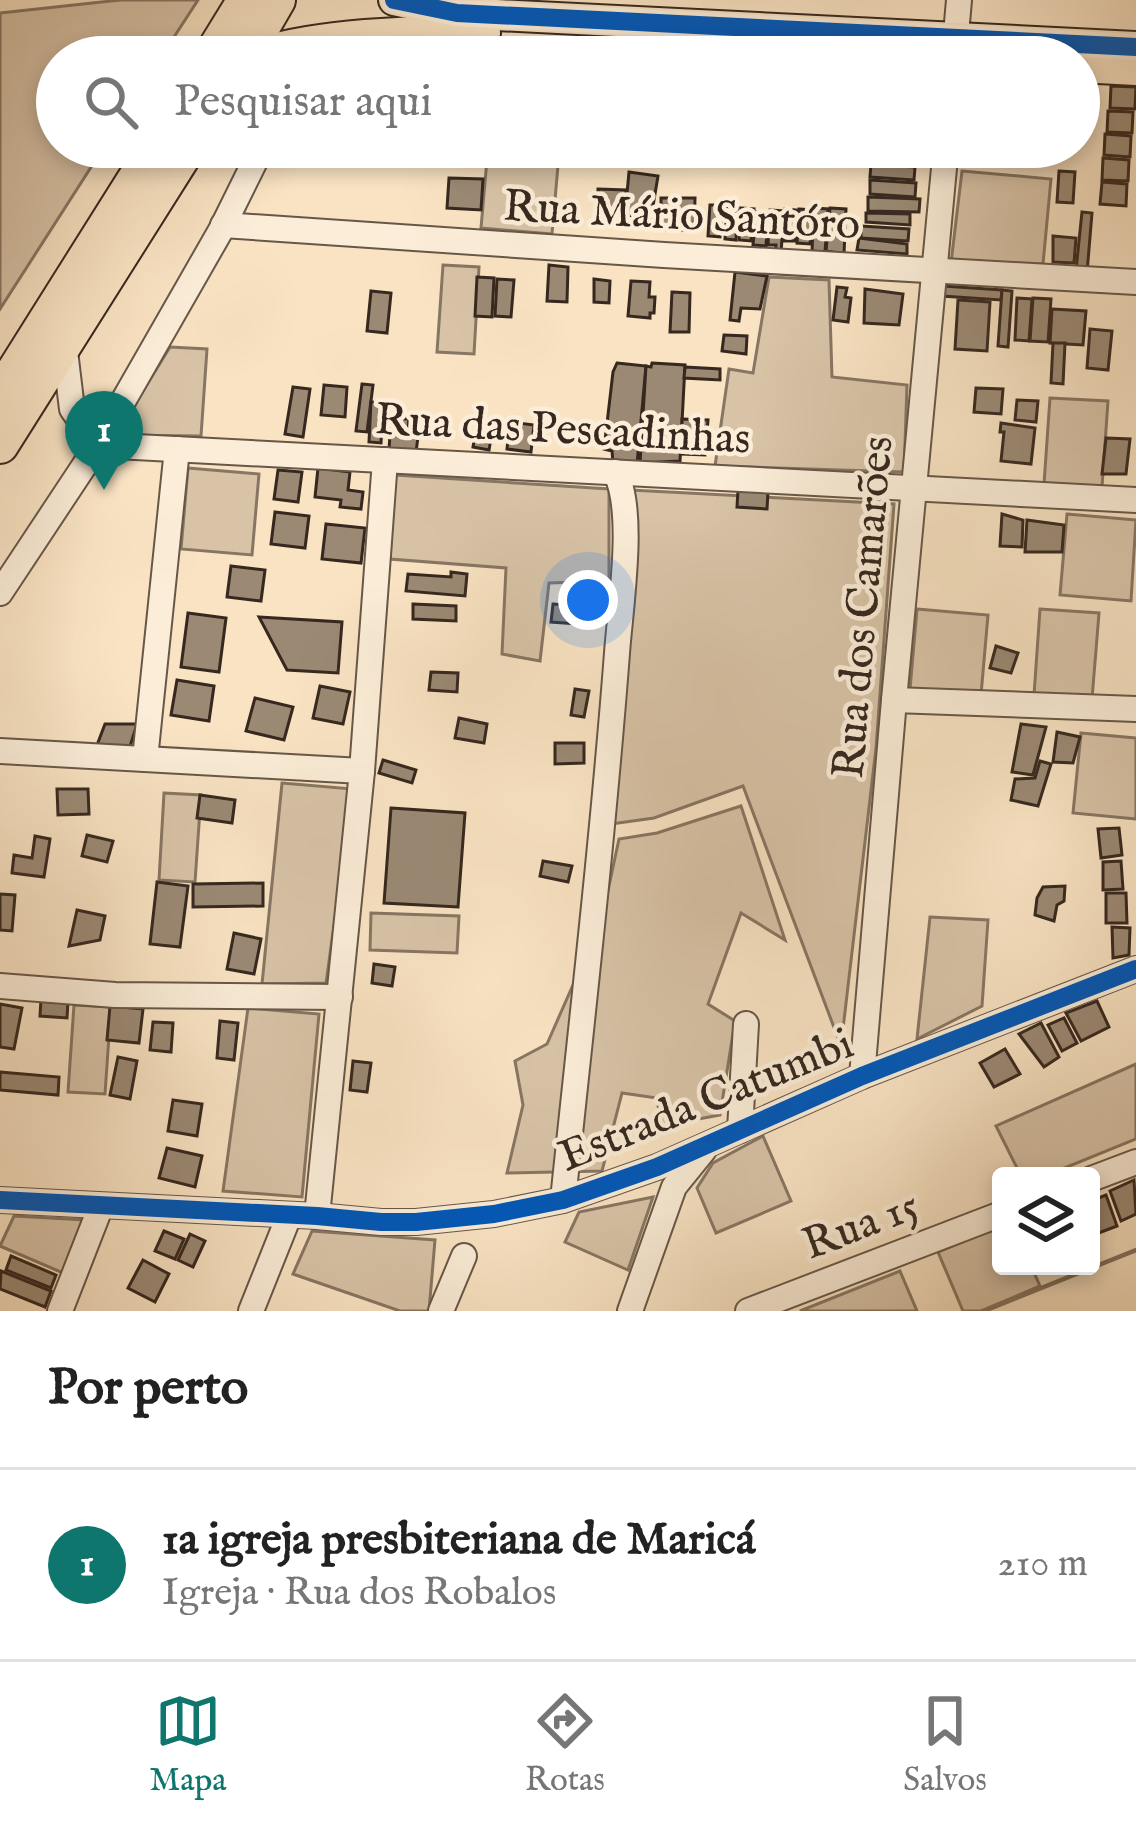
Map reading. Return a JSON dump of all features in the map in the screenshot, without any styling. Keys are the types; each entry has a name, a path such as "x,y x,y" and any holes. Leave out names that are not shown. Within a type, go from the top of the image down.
{"highway":[{"path":"225,36 246,0"},
{"path":"258,36 278,0"},
{"path":"0,394 143,168"},
{"path":"0,445 175,168"}],"main road":[{"path":"391,34 391,0 497,24 646,36"},
{"path":"380,36 497,24 736,36"},
{"path":"1100,47 1136,47"},
{"path":"1100,68 1136,70"}],"street":[{"path":"956,36 959,0"},
{"path":"0,593 98,445 252,168"},
{"name":"Rua dos Camarões","path":"862,1076 944,168"},
{"name":"Rua Mário Santóro","path":"223,226 1136,282"},
{"path":"64,341 72,410 98,445"},
{"name":"Rua das Pescadinhas","path":"98,445 1136,500"},
{"path":"145,759 177,449"},
{"path":"317,1216 362,771 385,460"},
{"path":"563,1200 622,580 625,520 615,472"},
{"path":"894,700 1136,709"},
{"path":"0,751 362,771"},
{"name":"Estrada Catumbi","path":"0,1200 416,1222 494,1214 563,1200 657,1166 862,1076 1136,969"},
{"path":"0,986 115,995 340,997"},
{"path":"740,1130 746,1024"},
{"path":"630,1311 674,1187 709,1143"},
{"path":"1100,1176 1136,1162"},
{"path":"657,1166 674,1187"},
{"path":"60,1311 101,1206"},
{"path":"251,1311 289,1216"},
{"name":"Rua 15","path":"748,1311 992,1217"},
{"path":"441,1311 464,1256"}],"shaded area":[{"path":"120,0 198,0 175,36 36,36 36,168 91,168 0,309 0,13"},
{"path":"486,168 558,168 552,234 481,228"},
{"path":"962,171 1051,179 1043,264 951,263"},
{"path":"443,265 479,267 474,354 437,352"},
{"path":"769,277 829,280 832,377 907,385 904,472 715,466 729,369 753,373"},
{"path":"170,347 207,349 201,436 116,435"},
{"path":"1050,398 1108,401 1102,487 1044,484"},
{"path":"188,468 259,474 252,555 181,549"},
{"path":"395,475 609,489 609,581 549,583 540,661 502,654 506,568 390,559"},
{"path":"630,490 894,504 876,748 841,1046 743,786 654,818 611,824"},
{"path":"1067,514 1136,520 1131,601 1060,595"},
{"path":"917,609 988,615 981,695 910,689"},
{"path":"1040,609 1099,613 1092,699 1034,695"},
{"path":"1081,733 1136,738 1136,819 1073,813"},
{"path":"282,783 353,789 326,983 262,984"},
{"path":"164,793 201,795 195,882 159,880"},
{"path":"741,806 785,940 741,913 708,1004 735,1021 720,1115 661,1126 657,1098 622,1093 602,1171 507,1173 523,1105 515,1061 547,1044 602,919 619,839 657,833"},
{"path":"371,913 459,916 457,953 370,950"},
{"path":"930,917 988,920 982,1006 917,1039"},
{"path":"74,1005 111,1007 105,1094 68,1092"},
{"path":"248,1008 319,1014 302,1197 223,1191"},
{"path":"1136,1064 1136,1139 1067,1167 1016,1167 996,1126"},
{"path":"763,1136 791,1201 716,1233 697,1188 713,1163"},
{"path":"653,1197 628,1270 565,1242 579,1212"},
{"path":"14,1216 86,1220 63,1273 0,1246"},
{"path":"992,1229 992,1275 1035,1275 1040,1286 981,1311 963,1311 938,1252"},
{"path":"312,1231 435,1240 429,1311 400,1311 293,1274"},
{"path":"900,1271 917,1311 800,1311"}],"building":[{"path":"1111,86 1136,87 1135,109 1110,108"},
{"path":"1108,111 1133,112 1132,133 1107,132"},
{"path":"1105,134 1131,136 1130,157 1104,155"},
{"path":"1103,158 1129,160 1128,181 1102,180"},
{"path":"871,168 915,168 914,180 870,177"},
{"path":"1059,171 1075,172 1073,203 1057,202"},
{"path":"629,172 658,176 651,218 625,215"},
{"path":"449,178 483,179 481,210 447,208"},
{"path":"870,180 916,183 915,197 870,194"},
{"path":"1102,182 1127,184 1126,206 1100,204"},
{"path":"598,189 626,190 623,226 596,224"},
{"path":"868,197 920,199 919,212 868,211"},
{"path":"661,198 695,198 694,230 661,230"},
{"path":"710,205 722,205 720,237 708,236"},
{"path":"727,208 738,208 736,240 725,239"},
{"path":"741,208 754,209 751,241 739,240"},
{"path":"814,208 828,209 825,252 812,251"},
{"path":"830,208 846,209 844,254 826,251"},
{"path":"785,209 797,210 795,241 783,241"},
{"path":"799,209 812,210 810,244 797,243"},
{"path":"770,210 784,211 781,253 775,253 776,245 768,245"},
{"path":"756,212 768,213 766,246 753,245"},
{"path":"1082,212 1092,213 1087,273 1076,270"},
{"path":"866,213 910,214 910,225 866,222"},
{"path":"861,226 909,229 908,241 861,238"},
{"path":"1053,236 1076,238 1074,263 1053,262"},
{"path":"859,238 907,244 907,254 857,250"},
{"path":"549,265 568,267 567,302 547,301"},
{"path":"735,272 767,276 760,309 741,308 739,321 730,320"},
{"path":"477,277 494,278 492,317 475,316"},
{"path":"497,279 514,280 511,317 495,316"},
{"path":"594,279 610,281 609,303 594,302"},
{"path":"631,281 650,282 649,297 655,297 650,318 628,316"},
{"path":"943,286 1002,290 1001,300 942,296"},
{"path":"837,287 847,288 845,297 851,298 848,322 833,320"},
{"path":"865,289 903,294 899,325 864,323"},
{"path":"1002,290 1012,291 1008,347 998,346"},
{"path":"371,291 391,293 387,333 367,331"},
{"path":"672,292 690,293 689,332 670,332"},
{"path":"1017,298 1032,299 1029,341 1015,340"},
{"path":"1033,298 1051,299 1048,342 1030,341"},
{"path":"958,300 990,302 987,351 955,349"},
{"path":"1052,309 1086,311 1083,345 1050,343"},
{"path":"1090,329 1112,331 1108,370 1087,368"},
{"path":"724,335 747,336 746,354 722,351"},
{"path":"1053,343 1065,343 1063,384 1051,383"},
{"path":"617,363 646,366 637,464 613,463 612,451 604,449"},
{"path":"685,365 680,461 640,463 646,366"},
{"path":"685,367 720,369 720,380 684,378"},
{"path":"362,384 373,385 367,432 356,431"},
{"path":"324,385 347,387 345,417 321,415"},
{"path":"293,387 310,389 303,437 285,434"},
{"path":"976,388 1003,389 1001,414 974,412"},
{"path":"1017,400 1038,401 1036,422 1015,420"},
{"path":"371,402 383,403 381,443 369,442"},
{"path":"391,418 409,419 407,436 418,437 416,452 389,450"},
{"path":"682,419 708,420 705,455 682,454"},
{"path":"510,422 534,425 531,452 507,449"},
{"path":"1001,423 1035,428 1031,464 1001,461"},
{"path":"477,424 493,427 489,450 473,447"},
{"path":"1106,438 1130,439 1126,474 1102,474"},
{"path":"318,468 350,472 348,490 363,492 361,509 340,507 341,500 315,497"},
{"path":"278,470 302,472 298,502 274,499"},
{"path":"738,490 768,492 767,509 737,507"},
{"path":"275,512 309,516 305,548 271,544"},
{"path":"1002,514 1023,520 1022,547 1000,546"},
{"path":"1027,520 1064,525 1062,552 1025,552"},
{"path":"326,524 365,528 361,563 322,559"},
{"path":"231,566 265,570 261,601 227,597"},
{"path":"451,572 467,574 465,596 406,591 408,574 451,577"},
{"path":"413,604 456,606 456,621 413,619"},
{"path":"553,604 578,606 577,624 551,622"},
{"path":"188,613 226,618 219,672 181,667"},
{"path":"259,617 342,622 338,673 287,670"},
{"path":"996,646 1018,653 1011,673 990,668"},
{"path":"431,672 458,673 457,692 429,690"},
{"path":"177,680 214,686 209,721 171,715"},
{"path":"320,686 350,692 343,724 313,718"},
{"path":"575,689 589,691 584,717 571,715"},
{"path":"255,698 293,707 284,740 246,731"},
{"path":"459,718 487,724 484,743 455,738"},
{"path":"105,724 137,724 128,753 94,753"},
{"path":"1021,724 1046,727 1033,775 1012,772"},
{"path":"1057,732 1080,737 1073,763 1053,762"},
{"path":"555,743 584,743 584,763 555,764"},
{"path":"383,760 416,770 412,783 379,773"},
{"path":"1040,761 1051,764 1038,806 1011,800 1015,779 1035,778"},
{"path":"57,789 88,789 89,814 58,815"},
{"path":"200,795 235,800 232,823 197,818"},
{"path":"391,808 465,813 458,907 384,903"},
{"path":"1119,828 1122,855 1101,858 1098,829"},
{"path":"87,835 113,841 107,862 82,856"},
{"path":"35,836 50,839 44,877 12,873 14,855 32,858"},
{"path":"543,861 572,866 568,882 540,876"},
{"path":"1121,861 1123,889 1103,890 1103,862"},
{"path":"157,882 188,886 180,947 150,944"},
{"path":"263,883 263,906 193,907 193,884"},
{"path":"1065,886 1054,921 1035,915 1043,887"},
{"path":"1106,893 1126,893 1127,923 1106,923"},
{"path":"0,894 15,895 12,931 0,930"},
{"path":"77,910 105,916 100,940 69,946"},
{"path":"1112,927 1130,928 1129,955 1113,958"},
{"path":"234,933 261,939 254,974 227,969"},
{"path":"374,964 395,967 392,986 372,983"},
{"path":"41,999 68,1001 67,1018 40,1016"},
{"path":"1097,1001 1109,1027 1081,1041 1066,1013"},
{"path":"0,1004 22,1008 14,1049 0,1047"},
{"path":"110,1006 143,1009 139,1043 107,1040"},
{"path":"1064,1018 1077,1043 1062,1051 1048,1025"},
{"path":"220,1021 238,1023 234,1060 217,1058"},
{"path":"153,1022 173,1023 171,1052 150,1050"},
{"path":"1041,1023 1059,1057 1044,1067 1019,1034"},
{"path":"1005,1049 1020,1074 994,1087 980,1063"},
{"path":"118,1057 137,1061 130,1099 110,1095"},
{"path":"353,1061 371,1063 367,1092 350,1090"},
{"path":"0,1072 59,1077 58,1095 0,1090"},
{"path":"173,1100 202,1104 197,1136 168,1131"},
{"path":"167,1148 202,1156 195,1187 159,1178"},
{"path":"1134,1180 1136,1214 1121,1221 1110,1191"},
{"path":"1106,1195 1117,1226 1100,1232 1100,1197"},
{"path":"164,1231 184,1239 175,1259 155,1251"},
{"path":"190,1234 205,1241 193,1267 178,1260"},
{"path":"11,1256 56,1275 51,1288 6,1270"},
{"path":"143,1260 169,1274 155,1302 128,1288"},
{"path":"1,1271 51,1291 45,1307 0,1289"}],"waterway":[{"path":"984,1311 1136,1250"}],"cycle path":[{"path":"394,0 457,13 916,36"},
{"path":"1100,45 1136,47"},
{"path":"0,1200 381,1222 494,1214 563,1200 657,1167 862,1076 1136,969"}],"place":[{"name":"1a igreja presbiteriana de Maricá","path":"104,490"}]}
